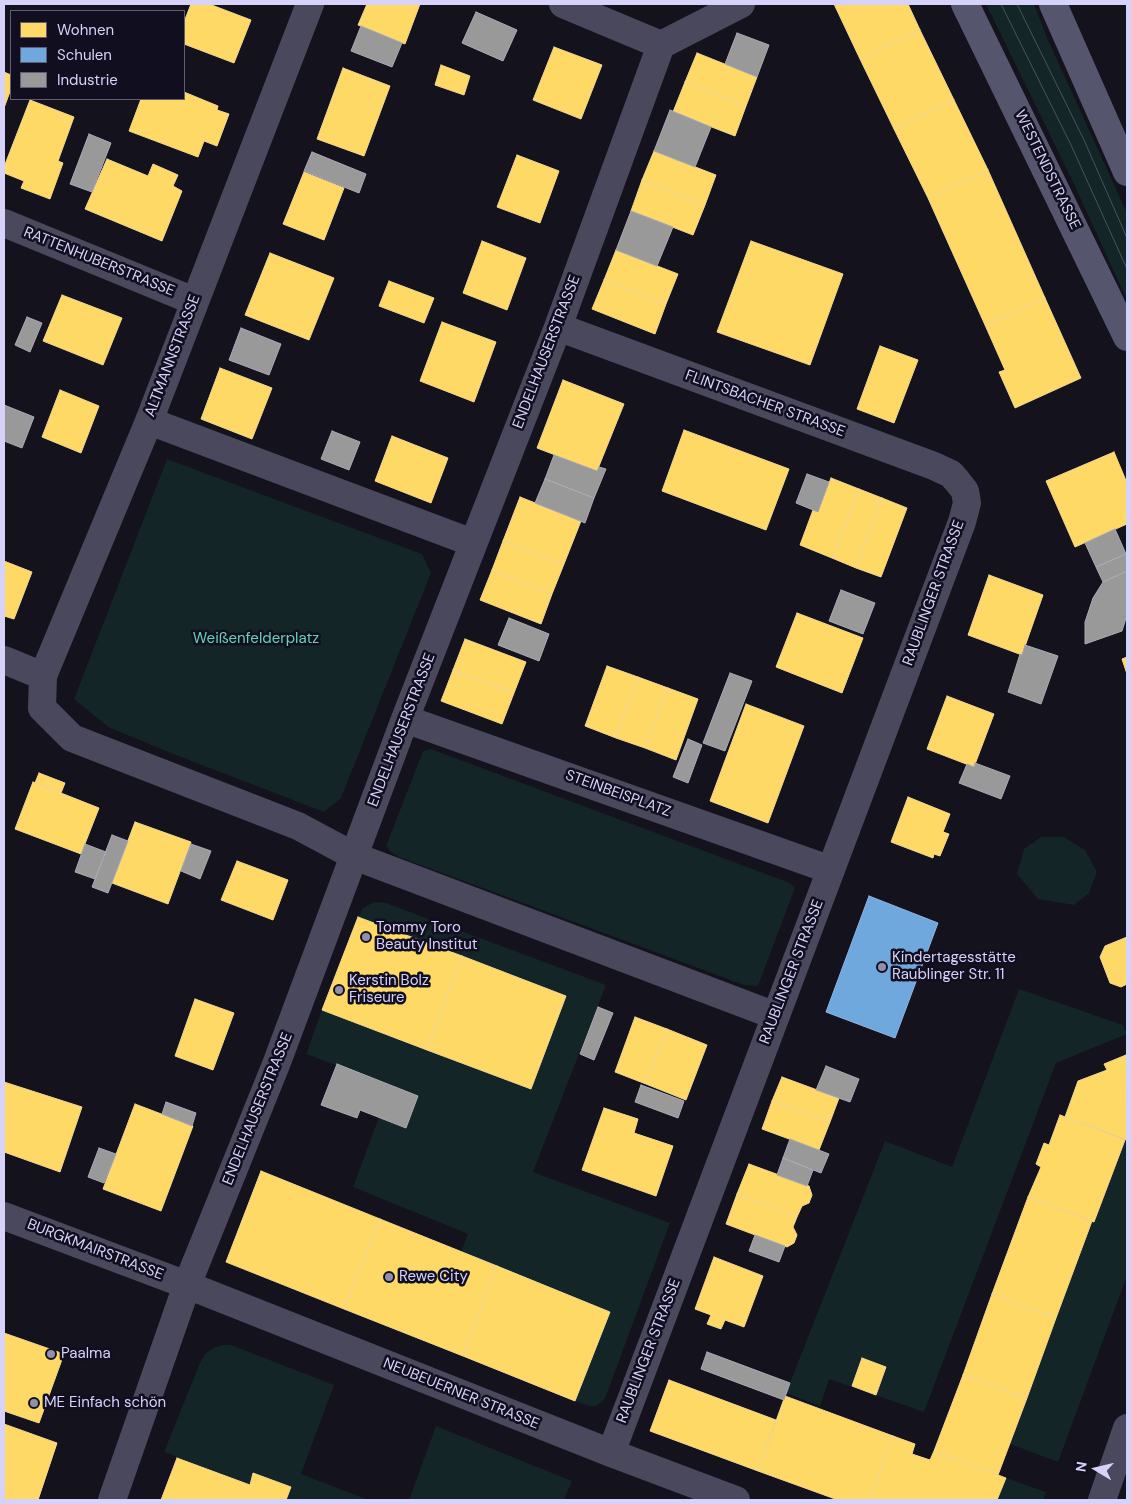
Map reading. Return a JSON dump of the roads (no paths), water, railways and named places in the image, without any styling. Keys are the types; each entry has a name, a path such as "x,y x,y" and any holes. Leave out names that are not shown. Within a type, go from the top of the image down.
{"main road":[{"name":"WESTENDSTRASSE","path":"965,4 1127,336"},
{"path":"1053,4 1127,172"}],"street":[{"name":"ALTMANNSTRASSE","path":"310,4 149,421 43,676 42,708 72,738 298,826 354,856"},
{"path":"563,4 661,45 741,4"},
{"name":"ENDELHAUSERSTRASSE","path":"112,1500 187,1285 277,1062 405,718 558,327 661,45"},
{"name":"RATTENHUBERSTRASSE","path":"4,223 194,301"},
{"name":"FLINTSBACHER STRASSE","path":"558,327 934,466 950,474 965,491"},
{"path":"149,421 474,543"},
{"name":"RAUBLINGER STRASSE","path":"611,1453 962,522 967,503 965,491"},
{"path":"4,660 43,676"},
{"name":"STEINBEISPLATZ","path":"405,718 831,870"},
{"path":"354,856 776,1016"},
{"name":"BURGKMAIRSTRASSE","path":"4,1216 187,1285"},
{"name":"NEUBEUERNER STRASSE","path":"187,1285 611,1453 736,1500"},
{"path":"1102,1500 1127,1428"}],"tram line":[{"path":"1001,4 1071,145 1127,269"},
{"path":"1017,4 1084,140 1127,238"}],"place":[{"name":"Tommy Toro Beauty Institut","path":"366,937"},
{"name":"Kindertagesstätte Raublinger Str. 11","path":"882,967"},
{"name":"Kerstin Bolz Friseure","path":"339,990"},
{"name":"Rewe City","path":"389,1277"},
{"name":"Paalma","path":"51,1354"},
{"name":"ME Einfach schön","path":"34,1403"}],"park label":[{"name":"Weißenfelderplatz","path":"256,639"}]}
